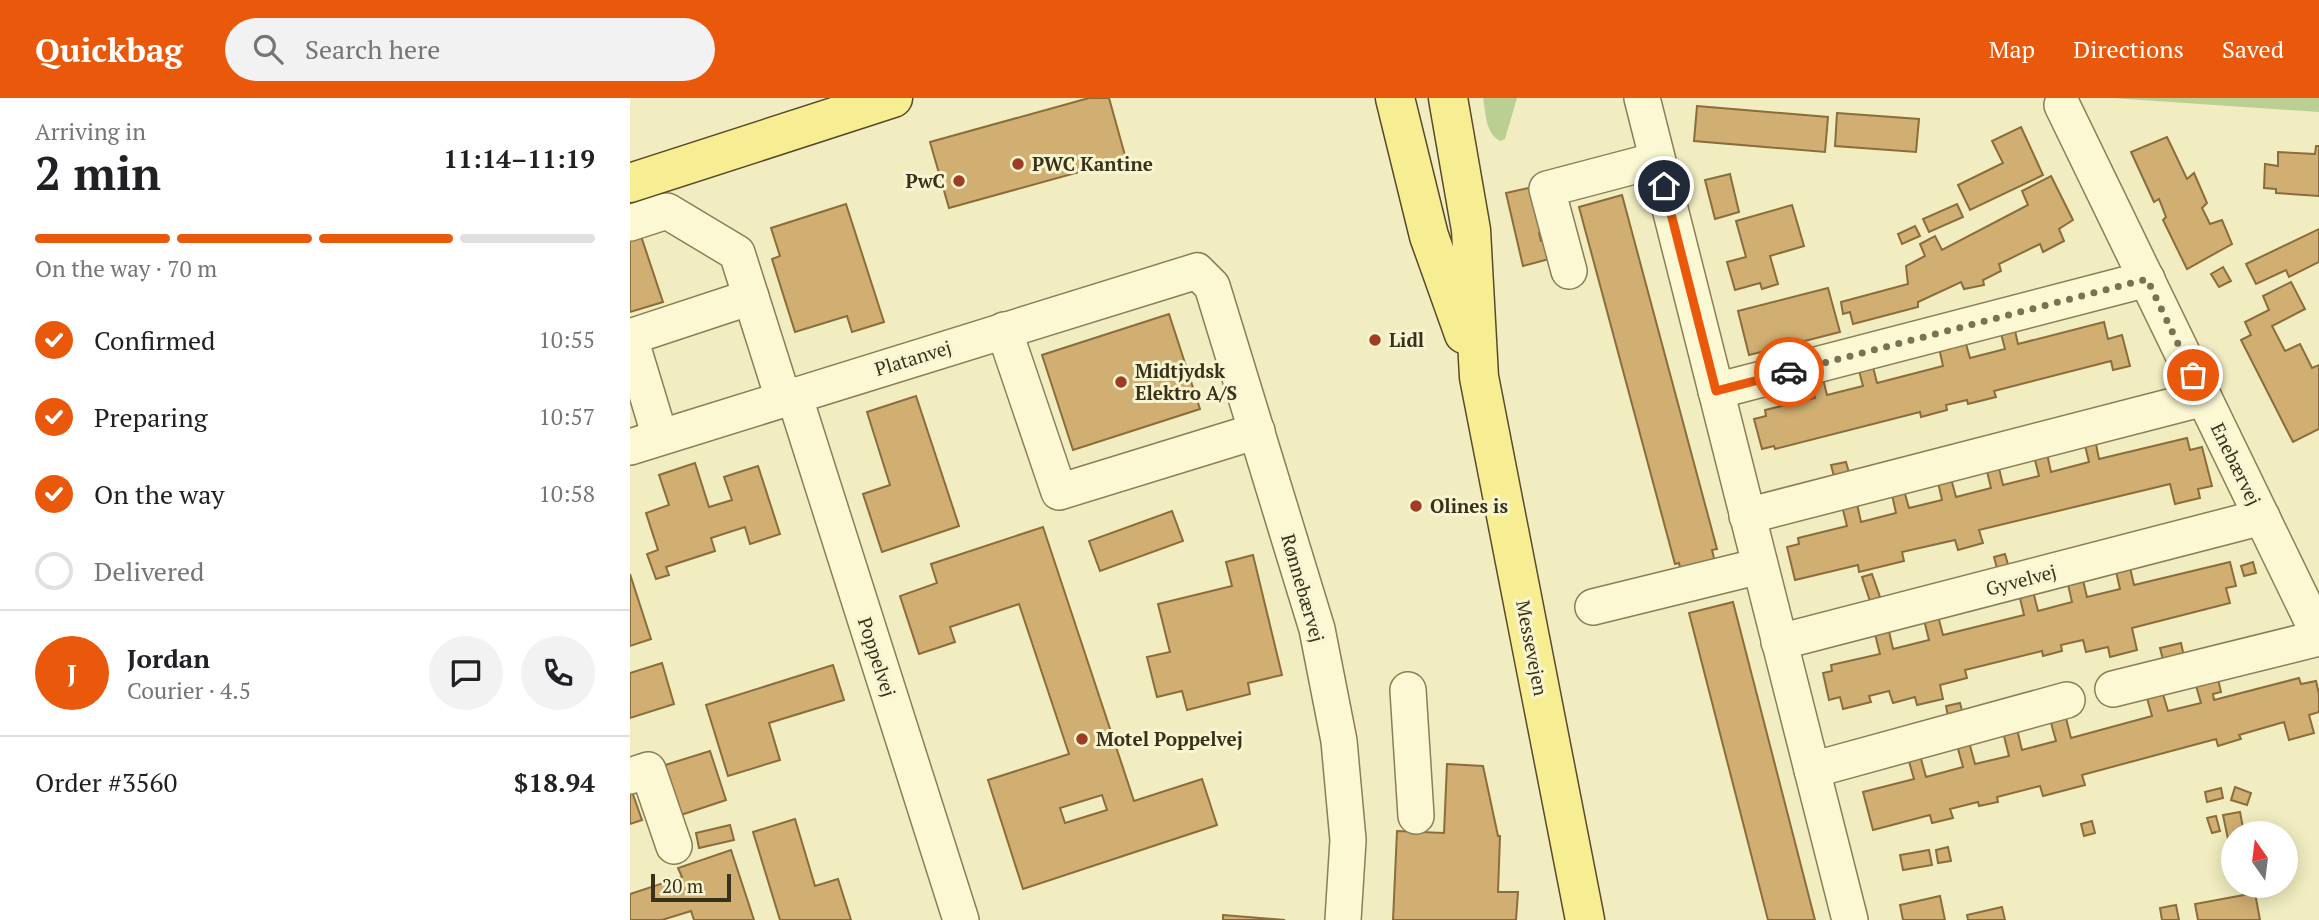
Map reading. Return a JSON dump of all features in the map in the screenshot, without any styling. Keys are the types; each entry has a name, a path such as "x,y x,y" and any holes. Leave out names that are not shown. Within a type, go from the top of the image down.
{"main road":[{"path":"630,183 893,98"},
{"name":"Messevejen","path":"1395,98 1429,236 1479,377"},
{"path":"1423,98 1443,183 1474,287"},
{"name":"Messevejen","path":"1448,98 1471,230 1479,377 1585,920"}],"street":[{"path":"1642,98 1850,920"},
{"name":"Enebærvej","path":"2062,105 2319,636"},
{"path":"1569,271 1547,189 1657,160"},
{"name":"Poppelvej","path":"630,223 667,211 737,253 788,396 961,920"},
{"name":"Platanvej","path":"645,442 1197,271"},
{"name":"Rønnebærvej","path":"1197,271 1212,286 1317,629 1339,741 1348,840 1343,920"},
{"path":"1716,391 2147,279"},
{"path":"645,442 630,338 751,297"},
{"path":"1004,330 1059,492 1257,431"},
{"path":"1747,516 2204,398"},
{"name":"Gyvelvej","path":"1779,642 2262,517"},
{"path":"1593,607 1760,566"},
{"path":"2113,689 2319,636"},
{"path":"1408,690 1416,816"},
{"path":"1812,770 2067,700"},
{"path":"630,776 648,770 674,846"}],"green space":[{"path":"1483,98 1517,98 1505,139 1500,141 1491,133"},
{"path":"2112,98 2319,98 2319,112"}],"building":[{"path":"1089,98 1109,98 1126,159 949,208 930,142"},
{"path":"1697,106 1828,117 1825,152 1694,141"},
{"path":"1837,113 1919,119 1916,152 1835,146"},
{"path":"2021,127 2043,175 1970,210 1958,185 2003,163 1992,141"},
{"path":"2167,137 2187,179 2194,173 2207,203 2202,208 2210,224 2222,220 2232,244 2187,269 2163,220 2166,217 2159,199 2154,202 2131,152"},
{"path":"2316,146 2319,146 2319,196 2276,193 2276,189 2264,188 2265,164 2278,166 2278,152 2315,154"},
{"path":"1730,174 1739,212 1715,219 1705,180"},
{"path":"2051,176 2073,220 2059,229 2064,241 2043,252 2040,244 1999,264 2001,271 1983,280 1984,285 1964,289 1961,282 1918,302 1918,307 1853,324 1850,312 1843,314 1841,302 1908,284 1906,266 1925,256 1920,244 1935,236 1942,250 2028,205 2022,191"},
{"path":"1533,187 1544,231 1539,233 1549,259 1523,266 1506,193"},
{"path":"1622,195 1717,549 1712,550 1715,562 1681,572 1679,563 1675,564 1579,207"},
{"path":"846,204 884,322 852,332 847,316 795,332 772,259 780,256 771,228"},
{"path":"1957,204 1963,217 1929,232 1923,219"},
{"path":"1792,205 1804,246 1770,256 1778,284 1762,289 1760,283 1735,290 1727,262 1746,257 1736,221"},
{"path":"1915,226 1920,236 1902,244 1898,234"},
{"path":"2319,229 2319,262 2289,277 2286,270 2256,284 2246,264"},
{"path":"641,236 663,302 630,312 630,239"},
{"path":"2223,267 2231,281 2219,287 2211,274"},
{"path":"2291,282 2305,309 2272,326 2285,351 2300,344 2312,368 2319,365 2319,429 2293,442 2241,340 2251,335 2245,322 2269,310 2263,296"},
{"path":"1828,288 1840,332 1749,355 1738,311"},
{"name":"Midtjydsk Elektro A/S","path":"1169,314 1200,409 1073,450 1042,355"},
{"path":"2013,322 2018,344 2104,322 2108,339 2122,335 2130,366 2113,370 2111,361 1994,391 1996,397 1968,404 1967,400 1946,405 1947,410 1921,417 1920,412 1775,449 1774,446 1762,449 1754,419 1766,416 1765,410 1815,398 1810,378 1822,375 1827,395 1863,386 1858,367 1872,363 1877,383 1943,366 1938,343 1964,337 1970,358 2005,349 1999,326"},
{"path":"916,396 959,526 882,552 863,494 890,485 867,412"},
{"path":"2187,438 2190,450 2202,447 2212,486 2198,489 2200,498 2175,504 2170,484 1979,530 1983,543 1958,550 1955,540 1902,552 1904,561 1859,572 1858,565 1795,580 1787,547 1799,544 1798,538 1847,526 1841,502 1856,499 1861,522 1896,513 1891,490 1903,487 1909,508 1942,500 1937,478 1950,475 1956,497 1991,488 1986,467 1998,464 2003,485 2039,476 2033,452 2046,449 2051,472 2089,462 2084,441 2095,439 2099,459"},
{"path":"1846,462 1850,476 1835,480 1831,465"},
{"path":"695,463 709,507 732,500 724,477 758,466 780,534 750,544 745,527 711,538 715,551 666,567 669,575 656,579 647,554 658,550 646,513 669,505 659,475"},
{"path":"1172,511 1183,541 1100,571 1089,541"},
{"path":"1043,527 1134,801 1202,779 1217,825 1023,889 988,780 1069,754 1019,604 950,627 955,642 919,654 900,596 937,583 931,564","holes":["1102,795 1107,810 1065,823 1060,808"]},
{"path":"2005,554 2009,568 1998,572 1994,557"},
{"path":"1253,555 1282,675 1248,683 1250,694 1187,710 1182,691 1157,697 1147,657 1170,652 1158,604 1232,586 1226,562"},
{"path":"2230,562 2236,586 2226,588 2230,603 2132,628 2137,650 2110,657 2108,647 2086,652 2083,640 2061,645 2062,651 2043,656 2042,651 1965,670 1967,678 1940,685 1943,699 1917,705 1915,697 1893,703 1889,691 1869,696 1871,702 1843,709 1840,697 1829,700 1823,673 1832,671 1831,665 1880,654 1874,630 1888,627 1893,649 1929,640 1924,620 1938,616 1943,635 2024,615 2019,594 2033,591 2038,611 2072,602 2067,580 2082,576 2087,597 2120,589 2115,567 2129,563 2134,585"},
{"path":"2253,562 2256,573 2244,576 2241,566"},
{"path":"630,574 651,639 630,646"},
{"path":"1872,574 1880,597 1870,601 1862,577"},
{"path":"1733,602 1815,920 1768,920 1689,613"},
{"path":"2181,643 2185,661 2165,667 2160,648"},
{"path":"662,663 674,704 630,718 630,673"},
{"path":"833,665 844,700 769,723 780,760 728,776 706,705"},
{"path":"2299,678 2301,684 2316,681 2319,712 2309,715 2314,733 2289,740 2284,722 2239,735 2241,739 2218,746 2216,739 2082,775 2085,785 2043,796 2040,786 1997,797 1998,802 1979,806 1978,802 1950,809 1953,818 1932,823 1930,815 1873,830 1863,792 1914,779 1908,758 1920,755 1926,777 1963,767 1957,745 1969,742 1975,764 2009,756 2003,732 2017,729 2022,750 2056,741 2051,723 2066,718 2071,738 2152,716 2144,687 2163,694 2168,711 2201,703 2195,682 2218,679 2221,692 2213,694 2214,700"},
{"path":"1960,703 1964,718 1949,721 1946,706"},
{"path":"710,751 726,800 678,816 662,766"},
{"path":"1447,764 1483,766 1500,836 1498,892 1518,892 1516,920 1393,920 1397,831 1444,833"},
{"path":"630,786 642,820 630,824"},
{"path":"2235,787 2251,793 2247,805 2231,800"},
{"path":"2221,788 2223,798 2207,802 2205,792"},
{"path":"2240,812 2242,821 2224,821 2223,815"},
{"path":"2216,816 2220,831 2212,833 2207,818"},
{"path":"795,819 815,886 838,879 851,920 780,920 753,832"},
{"path":"2092,821 2095,833 2084,836 2081,824"},
{"path":"730,825 734,840 699,848 696,833"},
{"path":"1948,847 1951,861 1938,863 1936,850"},
{"path":"731,850 754,920 694,920 691,911 662,920 630,920 630,894 682,877 678,868"},
{"path":"1929,850 1932,865 1903,870 1900,855"},
{"path":"1940,896 1945,920 1903,920 1900,905"},
{"path":"2228,898 2256,898 2260,920 2198,920 2195,904"},
{"path":"2176,905 2179,920 2162,920 2160,908"},
{"path":"2002,907 2005,920 1968,920 1967,915"},
{"path":"1223,915 1285,920 1223,920"}],"way so far":[{"path":"1789,372 2147,279 2193,375"}],"place":[{"name":"PWC Kantine","path":"1018,164"},
{"name":"PwC","path":"959,181"},
{"name":"Lidl","path":"1375,340"},
{"name":"Midtjydsk Elektro A/S","path":"1121,382"},
{"name":"Olines is","path":"1416,506"},
{"name":"Motel Poppelvej","path":"1082,739"}],"route":[{"path":"1664,186 1716,391 1789,372"}]}
